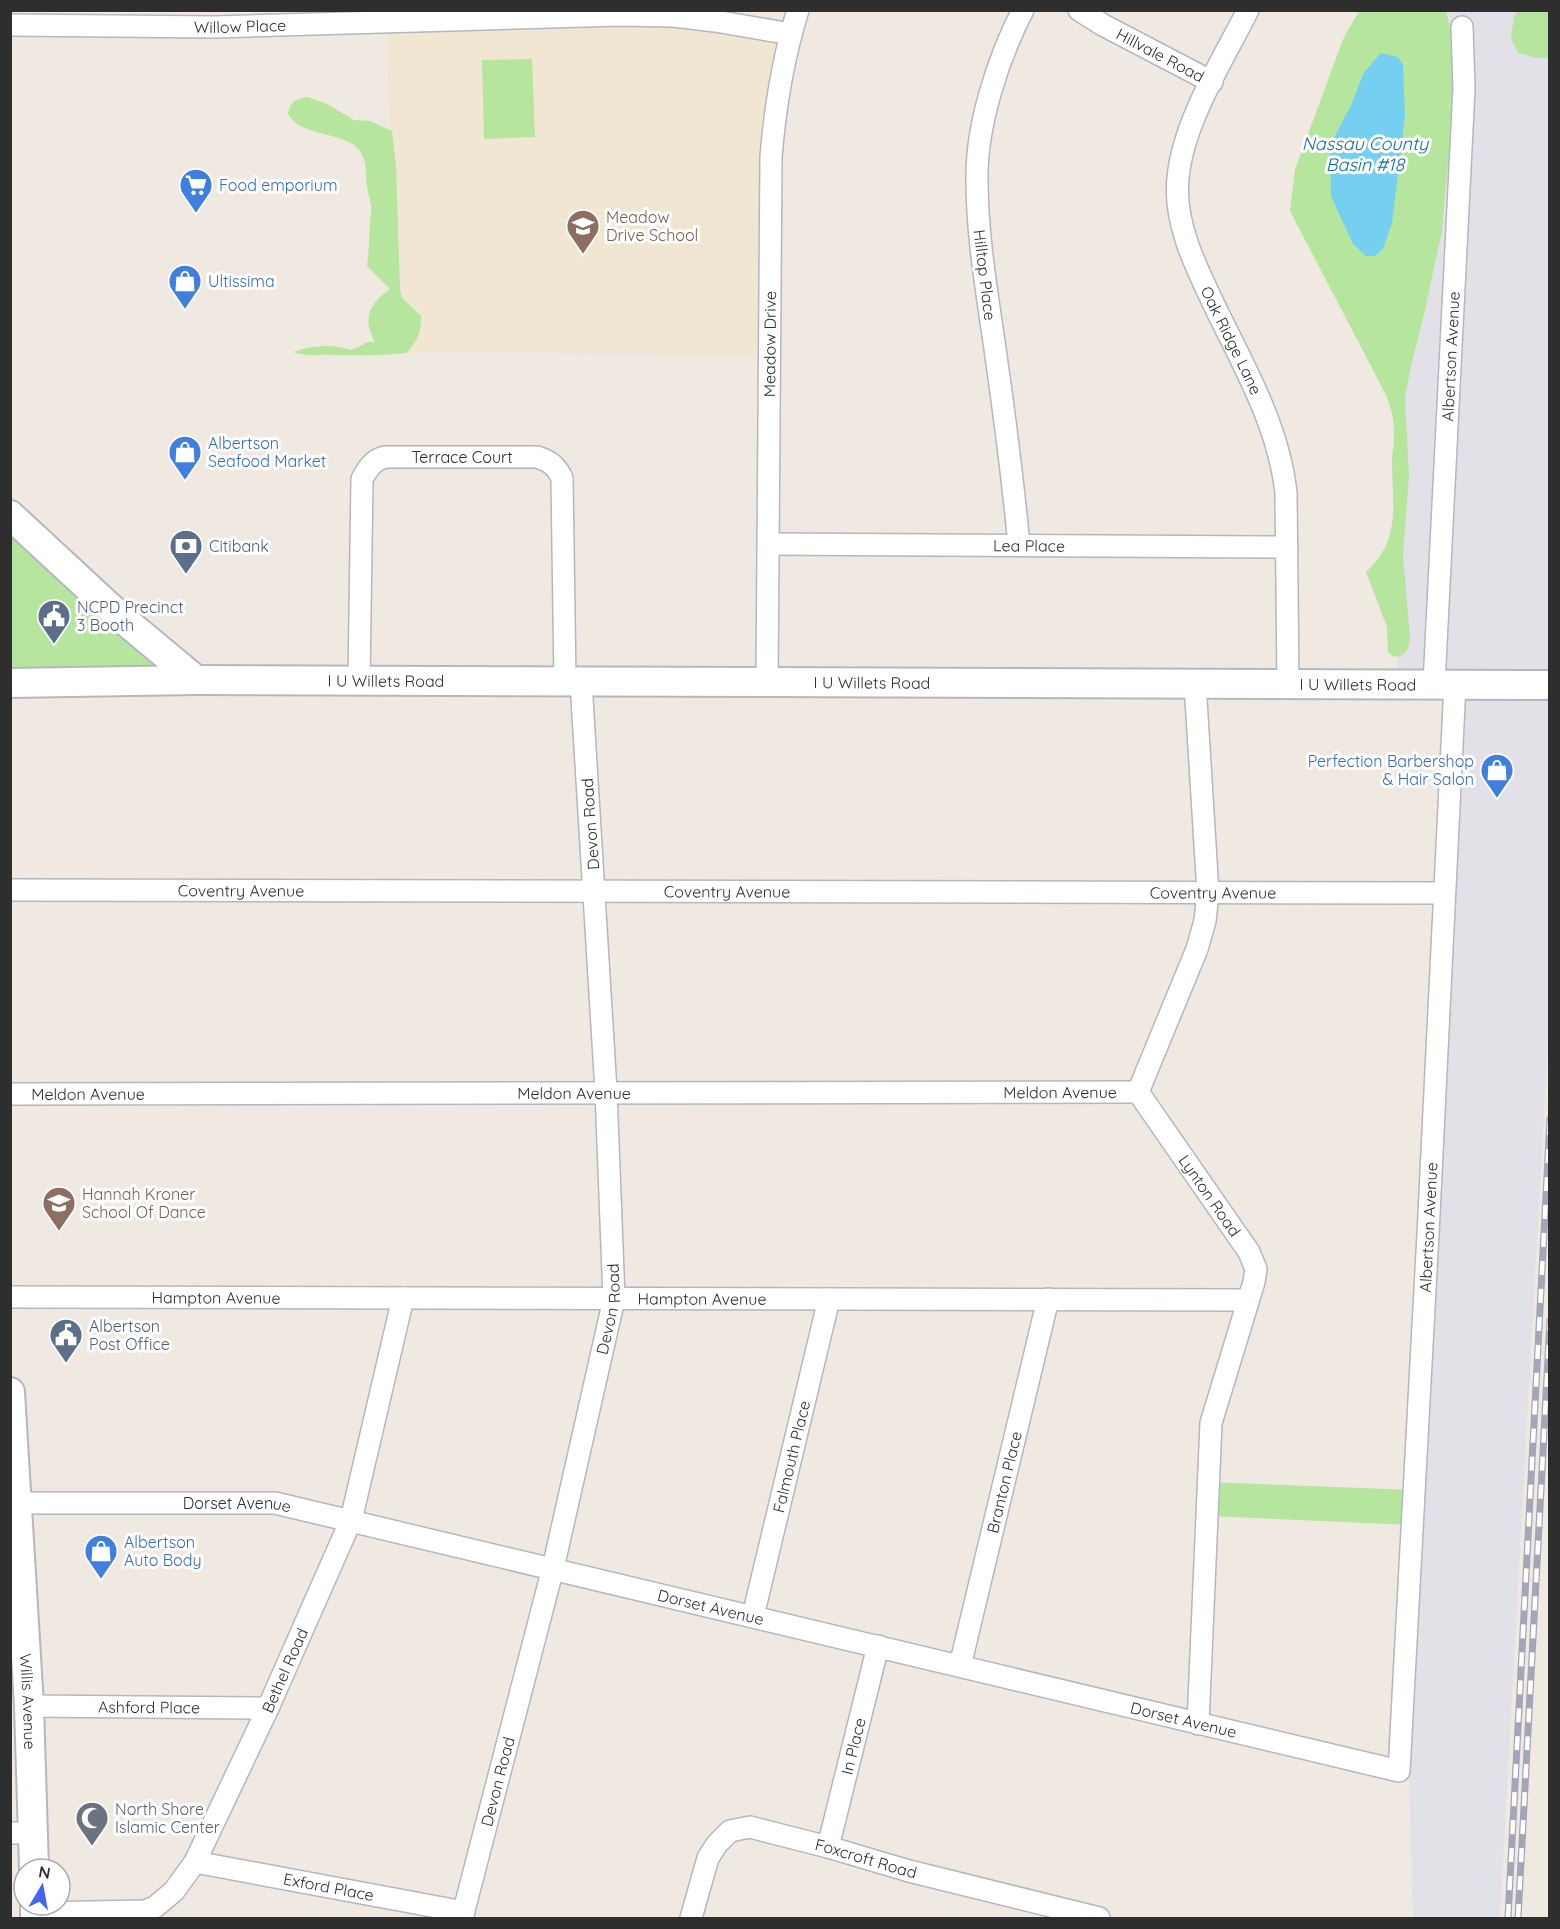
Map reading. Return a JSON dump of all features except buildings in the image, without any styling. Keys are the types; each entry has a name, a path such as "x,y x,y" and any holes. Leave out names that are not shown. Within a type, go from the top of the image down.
{"main road":[{"path":"10,515 118,615 196,680"},
{"name":"I U Willets Road","path":"10,683 196,680 1550,685"},
{"name":"Willis Avenue","path":"10,1392 17,1503 18,1628 29,1706 22,1833 30,1857"}],"street":[{"name":"Meadow Drive","path":"767,682 771,157 774,121 798,10"},
{"name":"Hilltop Place","path":"1019,546 1012,465 979,238 976,178 980,139 995,73 1023,10"},
{"name":"Hillvale Road","path":"1078,10 1212,82"},
{"name":"Oak Ridge Lane","path":"1248,10 1190,130 1178,177 1179,211 1198,272 1268,418 1284,470 1288,683"},
{"name":"Willow Place","path":"10,26 106,18 271,26 619,15 673,16 791,34"},
{"name":"Albertson Avenue","path":"1399,1771 1444,893 1444,684 1464,89 1462,27"},
{"name":"Terrace Court","path":"359,681 362,479 368,468 377,459 385,457 537,457 557,467 562,478 573,682"},
{"name":"Lea Place","path":"769,544 1287,547"},
{"name":"Devon Road","path":"463,1915 553,1568 614,1299 606,1093 594,891 573,682"},
{"path":"1138,1092 1197,949 1205,921 1208,893 1195,683"},
{"name":"Coventry Avenue","path":"10,890 1444,893"},
{"name":"Meldon Avenue","path":"10,1094 1138,1092"},
{"name":"Lynton Road","path":"1138,1092 1249,1252 1256,1269 1211,1423 1198,1724"},
{"name":"Hampton Avenue","path":"10,1298 1248,1300"},
{"name":"Bethel Road","path":"72,1912 145,1911 154,1907 174,1891 195,1862 268,1708 351,1520 403,1298"},
{"name":"Falmouth Place","path":"753,1616 829,1299"},
{"name":"Branton Place","path":"960,1666 1048,1299"},
{"name":"Dorset Avenue","path":"17,1503 275,1503 1399,1771"},
{"name":"In Place","path":"828,1846 878,1646"},
{"name":"Ashford Place","path":"29,1706 268,1708"},
{"name":"Foxcroft Road","path":"691,1918 708,1858 717,1844 730,1831 750,1827 828,1846 909,1871 1099,1918"},
{"name":"Exford Place","path":"195,1862 463,1915"}],"shaded area":[{"path":"1446,11 1549,11 1549,1022 1500,1918 1413,1918 1409,1777 1399,1771 1455,685 1397,685 1401,424 1411,366 1425,310"},
{"name":"Meadow Drive School","path":"619,15 791,34 783,70 770,355 397,353 387,24"}],"green space":[{"path":"1359,11 1446,11 1454,47 1455,80 1442,231 1405,399 1409,476 1403,555 1410,638 1407,650 1397,657 1388,651 1387,627 1366,572 1377,560 1390,534 1393,506 1394,431 1392,414 1385,393 1290,211 1295,169 1344,37","holes":["1363,74 1405,116 1383,249 1375,256 1366,256 1330,145 1351,105"]},
{"path":"1518,11 1549,11 1549,58 1537,58 1518,53 1511,39 1514,16"},
{"path":"532,59 535,137 484,139 482,60"},
{"path":"308,97 329,105 354,120 370,121 392,131 396,165 400,290 402,298 421,316 418,336 406,353 314,355 293,352 322,346 351,350 368,342 375,342 368,319 377,300 390,289 367,266 371,208 363,155 354,145 345,140 311,130 293,121 288,113 290,106 297,100"},
{"path":"10,516 196,680 11,683"},
{"path":"1209,1482 1413,1490 1411,1525 1208,1516"}],"water":[{"name":"Nassau County Basin #18","path":"1381,53 1398,57 1403,65 1405,116 1392,223 1383,249 1375,256 1366,256 1353,244 1331,196 1330,145 1351,105 1363,74"}],"railway":[{"path":"1508,1918 1550,1119"},
{"path":"1518,1918 1550,1321"}],"place":[{"name":"Food emporium","path":"196,214"},
{"name":"Meadow Drive School","path":"583,255"},
{"name":"Ultissima","path":"185,310"},
{"name":"Albertson Seafood Market","path":"185,481"},
{"name":"Citibank","path":"186,575"},
{"name":"NCPD Precinct 3 Booth","path":"54,645"},
{"name":"Perfection Barbershop & Hair Salon","path":"1497,799"},
{"name":"Hannah Kroner School Of Dance","path":"59,1232"},
{"name":"Albertson Post Office","path":"66,1364"},
{"name":"Albertson Auto Body","path":"101,1580"},
{"name":"North Shore Islamic Center","path":"92,1847"}]}
